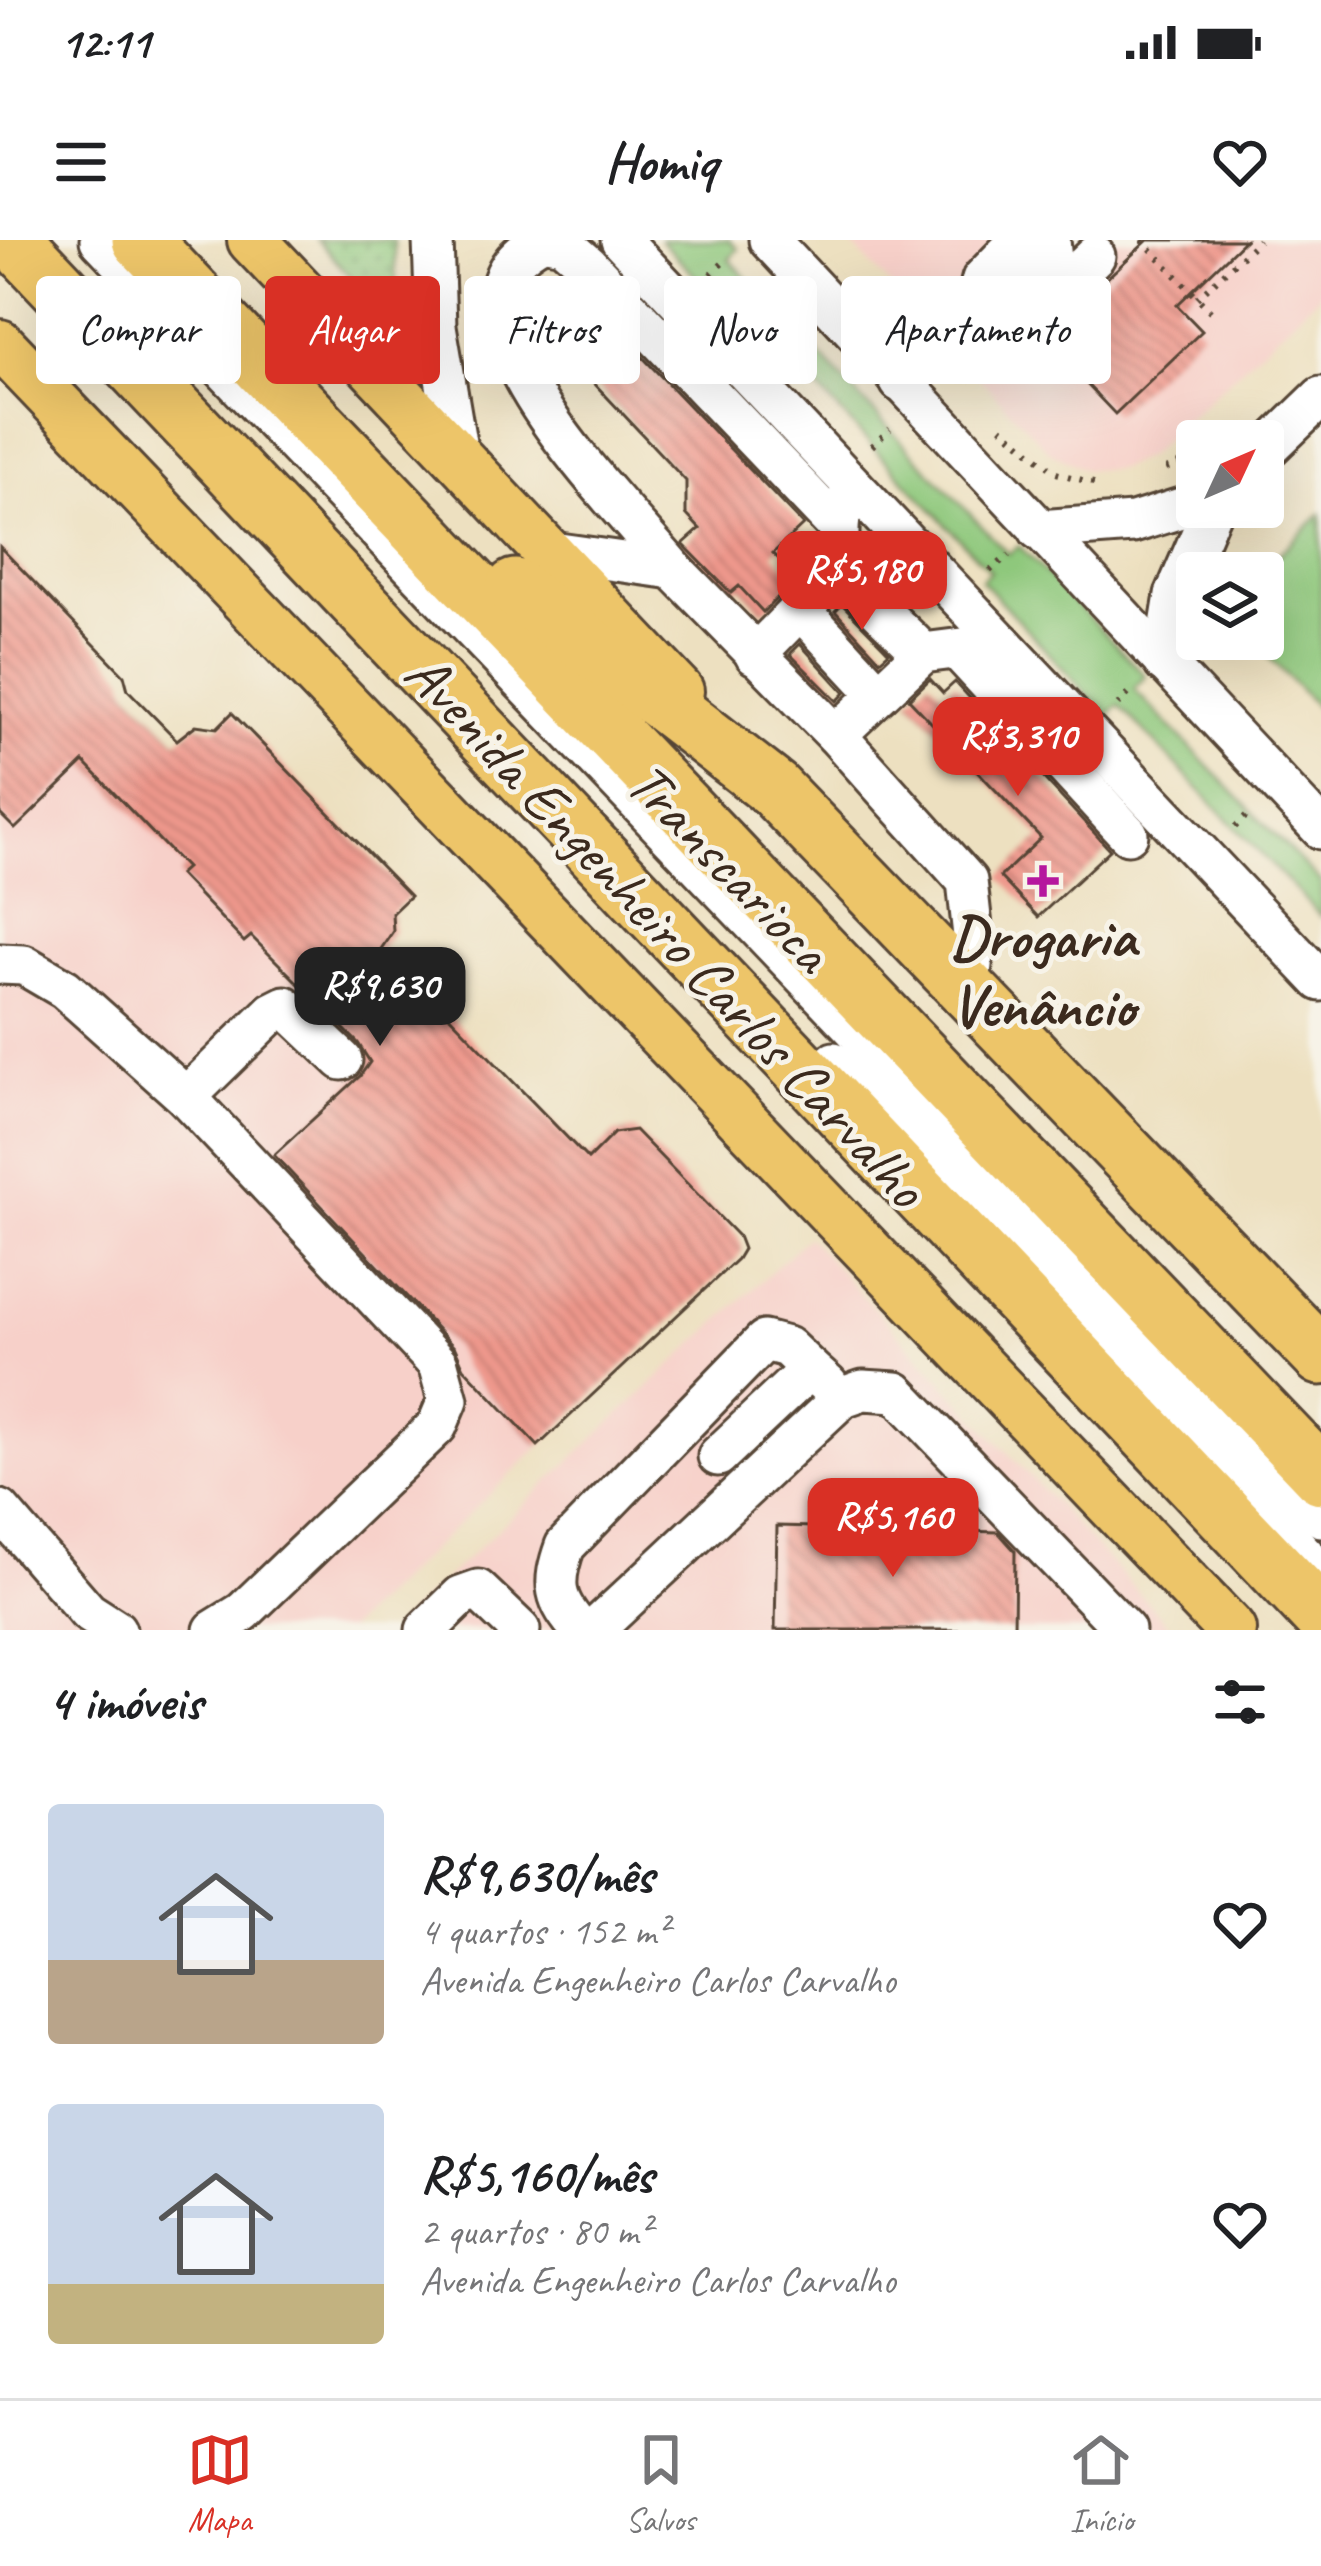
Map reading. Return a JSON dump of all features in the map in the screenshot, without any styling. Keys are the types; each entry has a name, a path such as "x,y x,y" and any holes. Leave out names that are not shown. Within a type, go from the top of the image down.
{"highway":[{"name":"Avenida Engenheiro Carlos Carvalho","path":"14,240 1321,1616"},
{"name":"Avenida Engenheiro Carlos Carvalho","path":"141,240 366,470 1321,1475"},
{"path":"366,470 774,789 1321,1356"},
{"path":"1152,1181 1166,1234 1180,1259 1231,1311 1321,1436"}],"main road":[{"path":"251,240 774,789"},
{"name":"Avenida Engenheiro Carlos Carvalho","path":"0,344 1219,1624"}],"street":[{"name":"Transcarioca","path":"53,240 1321,1572"},
{"name":"Transcarioca","path":"100,240 1321,1517"},
{"path":"621,240 1321,981"},
{"path":"769,240 841,318"},
{"path":"954,276 986,240"},
{"path":"985,276 1020,240"},
{"path":"1029,276 1052,261 1050,240"},
{"path":"837,526 562,243 512,260 501,278 502,334 538,405 674,569 836,735 967,881 974,945 969,994"},
{"path":"435,247 459,460"},
{"path":"1074,276 1095,256"},
{"path":"902,384 1024,543 1164,662 1321,830"},
{"path":"1284,433 1321,397"},
{"path":"850,482 837,526 842,567 940,651 1128,834"},
{"path":"1024,543 1133,523 1176,509"},
{"path":"1164,662 1175,595 1204,528"},
{"path":"545,551 674,569"},
{"path":"755,655 842,567"},
{"path":"800,609 879,694"},
{"path":"836,735 879,694 940,651 1002,643"},
{"path":"0,964 24,965 65,989 185,1097 437,1364 448,1400 437,1426 243,1612 214,1630"},
{"path":"185,1097 272,1012 286,1006 342,1060"},
{"path":"581,1630 558,1604 553,1581 565,1546 764,1341 787,1347 843,1397"},
{"path":"718,1456 810,1370"},
{"path":"594,1630 843,1397 863,1390 896,1392 1125,1630"},
{"path":"0,1510 88,1612 116,1630"},
{"path":"426,1630 461,1596 478,1590 520,1630"}],"path":[{"path":"1142,240 1211,312"},
{"path":"1197,298 1258,240"},
{"path":"711,274 728,258"},
{"path":"991,422 1056,473 1072,480 1119,484"},
{"path":"872,446 890,429"},
{"path":"1151,476 1176,466"},
{"path":"990,572 1024,543"},
{"path":"1118,705 1133,688"},
{"path":"1235,826 1252,811"}],"shaded area":[{"path":"847,240 1321,240 1321,293 1186,420 1176,420 1176,430 1148,456 1119,469 1085,470 1049,451 985,384 1111,384 1111,276 881,276"},
{"path":"0,547 124,675 129,691 177,741 195,726 214,731 232,713 410,896 391,914 393,931 378,951 429,1004 441,1007 587,1159 614,1133 635,1130 733,1229 742,1245 737,1259 347,1630 0,1630"},
{"path":"808,1237 1173,1630 391,1630"}],"green space":[{"path":"317,240 394,240 396,276 350,276"},
{"path":"660,240 729,240 738,249 729,259 745,276 695,276"},
{"path":"817,352 841,377 841,384 847,384 1008,554 1019,546 1146,676 1134,689 1321,883 1321,917 1119,705 1107,716 981,580 990,571 814,384"},
{"path":"1321,514 1321,712 1272,660 1284,660 1281,552"}],"building":[{"path":"1148,240 1245,240 1177,305 1202,331 1115,414 1087,384 1111,384 1109,276"},
{"path":"640,354 803,525 773,553 797,578 763,612 739,586 731,593 683,544 700,529 686,514 686,481 595,384 640,384"},
{"path":"0,547 124,675 128,690 177,740 196,725 217,728 232,713 410,896 392,913 393,931 379,952 424,999 441,1007 588,1159 614,1133 635,1130 738,1236 743,1249 737,1259 538,1446 464,1368 455,1348 274,1155 360,1076 370,1062 358,1043 251,936 244,942 179,874 186,868 84,762 15,829 0,814"},
{"path":"842,604 889,652 880,660 835,611"},
{"path":"800,644 845,693 837,701 790,654"},
{"path":"930,679 943,693 955,682 1110,850 1038,917 1000,877 1041,838 909,699"},
{"path":"777,1526 998,1532 1015,1551 1014,1630 775,1630"}],"place":[{"name":"Drogaria Venâncio","path":"1043,881"}]}
